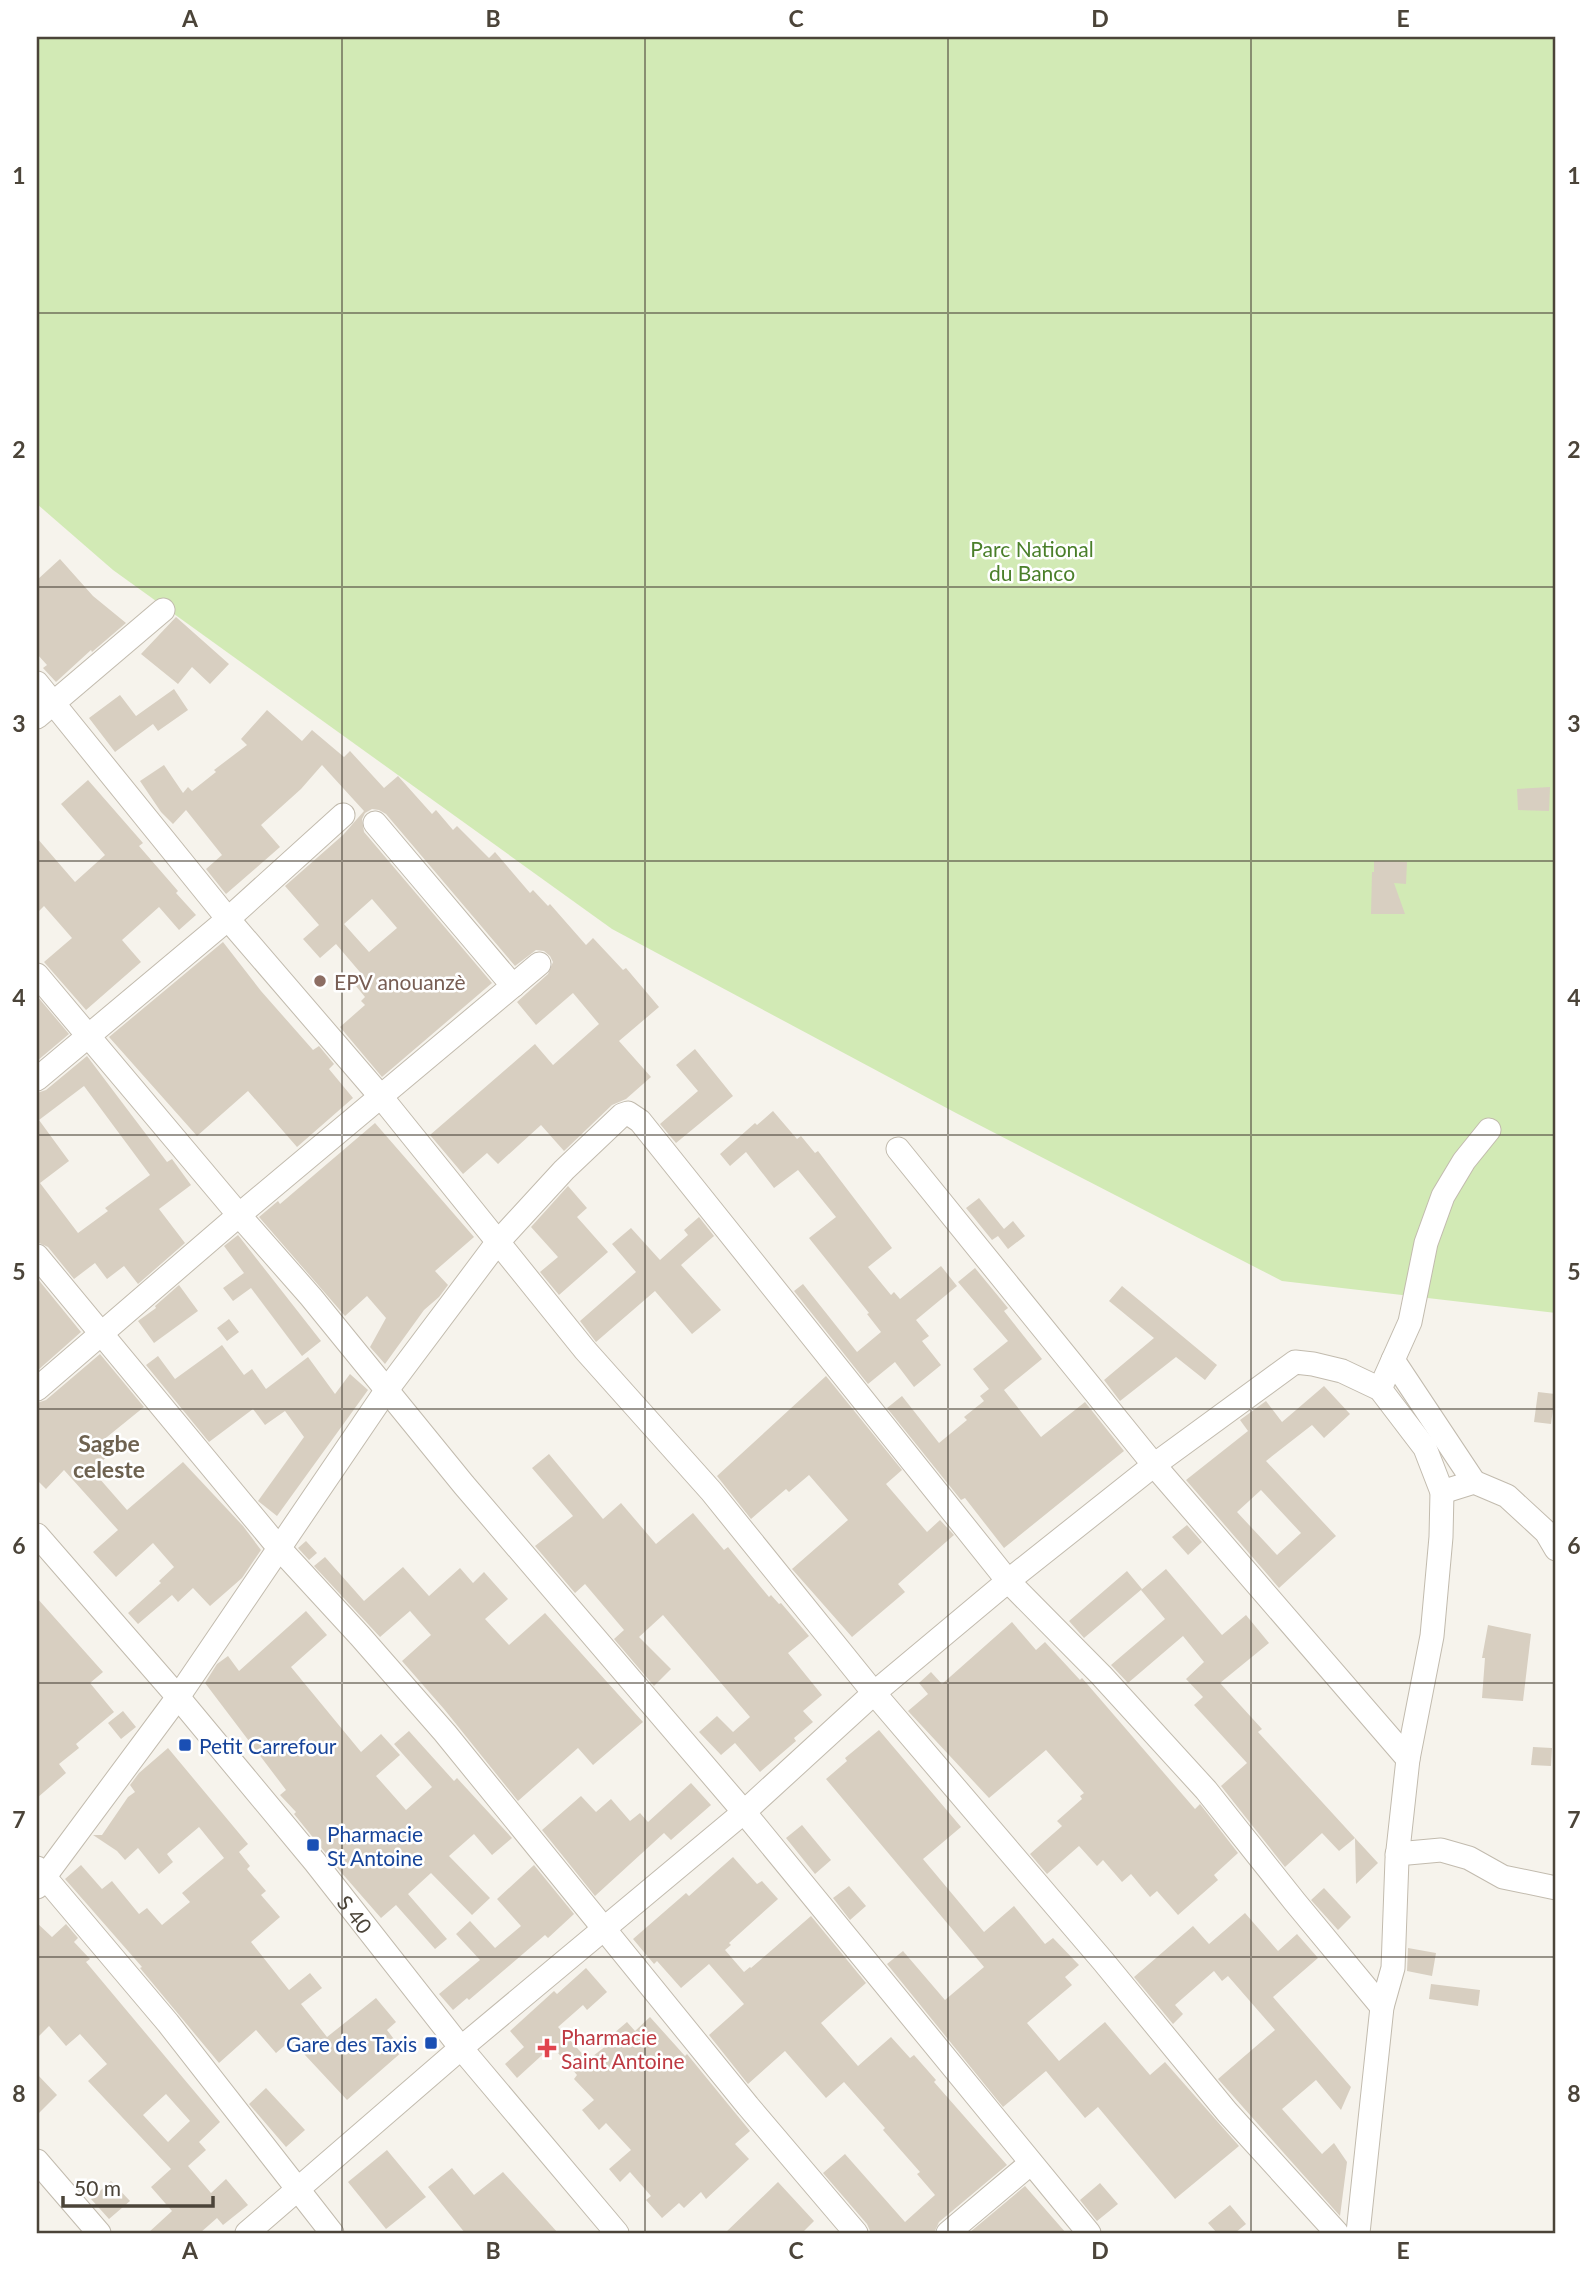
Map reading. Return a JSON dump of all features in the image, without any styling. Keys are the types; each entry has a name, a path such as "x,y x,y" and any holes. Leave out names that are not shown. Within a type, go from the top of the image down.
{"street":[{"path":"45,710 163,610"},
{"path":"37,683 45,710 382,1098 585,1350 710,1490 874,1693 1103,1961 1227,2112 1337,2233"},
{"path":"37,1079 228,919 343,814"},
{"path":"375,823 513,986"},
{"path":"37,1388 539,964"},
{"path":"37,975 744,1812 1089,2233"},
{"path":"332,2233 167,2023 39,1877 178,1697 386,1391 497,1243 564,1170 622,1115 628,1113 634,1115 1008,1581 1101,1675 1206,1790 1382,2007"},
{"path":"1380,1389 1410,1322 1426,1243 1443,1196 1464,1161 1489,1130"},
{"path":"898,1149 1154,1465 1408,1759"},
{"path":"37,1256 279,1548 436,1723 748,2106 856,2233"},
{"path":"1393,1360 1474,1482 1507,1496 1546,1532 1556,1549"},
{"path":"247,2233 461,2048 744,1812 874,1693 1008,1581 1154,1465 1295,1362 1342,1371 1380,1389 1425,1448 1442,1492 1441,1537 1432,1636 1408,1759 1398,1854 1393,1968 1382,2007 1358,2233"},
{"path":"1442,1492 1474,1482"},
{"name":"S 40","path":"37,1535 178,1697 315,1862 461,2048 617,2233"},
{"path":"1398,1854 1441,1850 1469,1858 1503,1877 1556,1888"},
{"path":"37,2161 99,2233"},
{"path":"948,2233 1031,2163"}],"green space":[{"name":"Parc National du Banco","path":"37,37 1556,37 1556,1313 1282,1281 956,1113 612,929 113,570 37,504"}],"building":[{"path":"60,559 93,596 126,623 56,682 43,668 47,665 37,654 37,580"},
{"path":"176,617 229,664 210,684 192,667 178,684 141,654"},
{"path":"174,689 188,710 158,731 153,724 115,752 89,718 120,695 136,716"},
{"path":"267,710 302,741 312,730 344,757 350,751 384,788 398,776 432,814 436,810 453,830 457,826 489,858 495,852 530,893 533,890 548,906 550,904 586,945 593,938 623,970 626,968 659,1007 619,1041 651,1077 626,1099 612,1105 564,1151 541,1125 498,1164 487,1153 463,1174 430,1135 535,1044 553,1065 599,1024 573,993 536,1025 517,1002 548,974 553,962 550,956 544,951 536,950 515,966 386,814 372,809 365,813 362,819 364,832 492,983 382,1077 340,1027 365,1005 361,1001 365,997 356,986 365,978 336,944 320,958 303,939 319,925 285,886 343,835 364,811 322,765 301,789 261,825 280,847 226,894 206,869 222,855 186,810 173,824 161,812 140,781 164,765 183,793 188,787 192,791 247,745 241,739","holes":["372,899 397,928 369,952 344,924"]},
{"path":"88,780 143,843 139,846 196,915 179,930 159,907 122,940 141,962 86,1010 44,962 72,938 44,906 37,913 37,838 75,882 105,855 61,804"},
{"path":"1550,787 1549,811 1518,810 1517,789"},
{"path":"1374,861 1407,862 1406,884 1394,883 1405,914 1371,914"},
{"path":"223,942 261,991 313,1050 319,1046 334,1064 329,1069 353,1098 297,1147 248,1091 197,1136 109,1037"},
{"path":"37,996 69,1034 37,1061"},
{"path":"695,1049 733,1096 676,1143 660,1124 698,1091 676,1065"},
{"path":"87,1056 167,1162 172,1159 191,1185 159,1209 185,1243 138,1284 124,1266 107,1279 95,1263 74,1279 48,1247 37,1242 37,1093 46,1090","holes":["84,1086 150,1175 105,1208 108,1211 78,1233 40,1183 69,1161 39,1120"]},
{"path":"773,1111 797,1139 801,1136 815,1153 818,1151 892,1248 868,1267 891,1295 894,1292 900,1299 941,1266 957,1286 916,1320 929,1336 922,1341 941,1365 914,1387 895,1362 868,1384 794,1291 803,1284 857,1352 881,1332 809,1238 836,1217 798,1170 774,1188 746,1152 730,1166 720,1154"},
{"path":"375,1123 474,1237 435,1271 448,1285 424,1310 385,1364 370,1347 386,1318 367,1296 345,1316 259,1217 278,1201 280,1204"},
{"path":"568,1186 587,1208 577,1217 608,1252 559,1295 540,1272 558,1257 531,1227"},
{"path":"979,1198 1004,1229 1013,1221 1025,1236 1008,1249 998,1236 992,1240 966,1208"},
{"path":"699,1217 714,1236 681,1265 721,1310 692,1334 655,1291 596,1342 580,1321 636,1272 612,1244 631,1228 660,1260 688,1235 684,1230"},
{"path":"238,1235 321,1341 302,1356 251,1288 233,1301 223,1288 244,1273 224,1246"},
{"path":"975,1268 1008,1308 1004,1311 1042,1359 1004,1390 1041,1437 1085,1402 1124,1451 1004,1548 965,1498 961,1500 887,1408 902,1396 939,1443 967,1420 964,1417 984,1401 980,1396 989,1389 973,1369 1008,1341 958,1282"},
{"path":"37,1278 81,1332 37,1371"},
{"path":"179,1285 198,1311 154,1343 138,1321 156,1308 155,1306"},
{"path":"1122,1286 1217,1365 1205,1380 1176,1357 1120,1401 1104,1380 1154,1338 1109,1301"},
{"path":"229,1319 239,1332 227,1341 217,1328"},
{"path":"222,1345 244,1375 252,1369 266,1389 308,1357 335,1394 350,1374 368,1390 277,1516 258,1501 304,1437 285,1411 265,1425 253,1409 209,1442 146,1365 158,1356 175,1379"},
{"path":"100,1354 144,1407 102,1441 112,1452 92,1470 127,1510 183,1462 243,1526 261,1550 242,1578 210,1606 193,1588 178,1602 172,1595 138,1624 128,1613 161,1583 159,1581 174,1567 153,1543 116,1577 93,1552 118,1530 64,1470 46,1489 37,1480 37,1403 46,1400"},
{"path":"826,1376 902,1470 886,1484 927,1532 940,1520 954,1535 898,1584 905,1592 852,1637 792,1569 848,1520 809,1475 789,1492 786,1489 751,1519 717,1476"},
{"path":"1324,1386 1350,1414 1324,1438 1312,1425 1266,1461 1336,1536 1279,1588 1186,1480 1248,1431 1240,1420 1266,1401 1282,1422","holes":["1261,1490 1301,1533 1277,1555 1237,1512"]},
{"path":"1538,1392 1555,1394 1551,1424 1534,1422"},
{"path":"549,1454 603,1519 621,1503 656,1544 693,1513 724,1550 728,1547 769,1597 771,1595 781,1603 809,1636 788,1653 822,1695 803,1711 813,1722 794,1738 796,1741 760,1772 735,1743 721,1755 699,1732 717,1716 733,1732 750,1717 663,1615 639,1637 671,1669 654,1686 614,1639 624,1630 585,1584 575,1593 535,1546 573,1516 532,1468"},
{"path":"1187,1525 1202,1542 1188,1555 1172,1537"},
{"path":"306,1541 317,1553 309,1560 298,1548"},
{"path":"325,1557 364,1601 403,1567 429,1596 460,1568 473,1583 484,1572 508,1599 485,1619 509,1645 545,1613 643,1722 593,1765 578,1748 518,1801 402,1661 431,1635 410,1611 380,1637 314,1566"},
{"path":"1166,1569 1222,1635 1246,1615 1269,1643 1220,1683 1262,1729 1258,1732 1355,1838 1339,1851 1322,1833 1285,1867 1221,1786 1247,1763 1194,1705 1203,1697 1186,1679 1204,1662 1183,1636 1128,1683 1111,1665 1165,1619 1141,1590"},
{"path":"1127,1571 1142,1589 1084,1638 1069,1621"},
{"path":"37,1598 103,1672 90,1683 114,1712 76,1744 79,1748 59,1764 66,1773 37,1798"},
{"path":"306,1611 327,1635 291,1667 361,1752 381,1734 400,1755 376,1776 406,1810 432,1787 394,1744 409,1731 454,1781 457,1778 512,1838 492,1855 474,1834 449,1856 490,1898 472,1915 431,1873 408,1894 447,1939 435,1949 396,1905 381,1918 340,1871 280,1795 286,1790 205,1683 217,1664 228,1656 239,1671"},
{"path":"1012,1622 1036,1650 1045,1642 1080,1680 1082,1678 1195,1809 1200,1804 1238,1853 1214,1875 1218,1880 1178,1915 1157,1891 1150,1897 1131,1874 1122,1882 1103,1860 1097,1866 1079,1846 1047,1874 1030,1854 1062,1826 1057,1821 1082,1799 1080,1796 1084,1793 1046,1750 989,1798 908,1711 928,1694 919,1683 931,1672 942,1684"},
{"path":"1488,1625 1531,1634 1523,1701 1482,1698 1485,1658 1482,1658"},
{"path":"123,1711 136,1727 121,1739 108,1723"},
{"path":"879,1730 961,1827 923,1859 984,1932 1014,1906 1045,1944 1053,1938 1079,1965 1065,1977 1072,1985 1027,2023 1059,2061 1105,2022 1150,2075 1165,2062 1239,2146 1175,2199 1098,2107 1085,2118 1046,2071 1003,2107 887,1964 903,1951 945,2000 984,1967 826,1779 847,1761 845,1758"},
{"path":"1533,1747 1552,1748 1551,1766 1531,1765"},
{"path":"168,1748 248,1844 239,1852 250,1866 247,1869 266,1891 261,1895 280,1917 251,1942 289,1990 310,1973 322,1988 301,2004 327,2037 376,1998 396,2022 387,2030 403,2051 347,2100 291,2040 276,2053 256,2030 219,2063 140,1968 142,1967 65,1879 81,1865 102,1889 112,1881 139,1914 147,1908 162,1925 190,1902 182,1893 224,1858 199,1827 167,1854 173,1862 159,1874 138,1848 125,1860 117,1851 93,1835 102,1835 128,1797 135,1792 130,1785 139,1773"},
{"path":"691,1783 711,1805 671,1840 664,1833 595,1896 542,1830 581,1796 596,1812 611,1799 630,1821 640,1813 648,1822"},
{"path":"802,1825 831,1860 815,1874 786,1838"},
{"path":"1355,1838 1378,1863 1356,1884"},
{"path":"733,1857 757,1884 762,1881 778,1899 729,1943 731,1945 725,1950 744,1972 811,1916 866,1983 821,2023 858,2066 891,2037 910,2058 914,2055 936,2080 934,2082 1007,2165 939,2222 934,2233 871,2233 867,2224 823,2173 845,2154 905,2222 935,2195 917,2174 920,2172 883,2130 885,2128 844,2082 826,2098 785,2051 748,2084 709,2035 744,2004 709,1964 681,1988 657,1961 654,1964 633,1939 686,1893 689,1896"},
{"path":"534,1865 574,1914 548,1938 545,1935 469,2000 467,1998 453,2010 439,1994 480,1960 456,1934 470,1921 495,1948 521,1926 497,1899"},
{"path":"849,1886 866,1906 850,1920 833,1898"},
{"path":"1324,1888 1351,1917 1338,1930 1311,1900"},
{"path":"1245,1913 1278,1951 1297,1934 1318,1958 1273,1997 1351,2087 1341,2110 1316,2080 1282,2109 1322,2154 1334,2143 1347,2162 1340,2216 1218,2079 1275,2030 1228,1976 1222,1981 1214,1971 1175,2005 1183,2014 1173,2024 1134,1977 1193,1926 1209,1944"},
{"path":"37,1923 52,1937 66,1924 78,1938 74,1942 90,1959 86,1962 220,2122 199,2142 206,2150 188,2166 211,2193 226,2179 248,2205 223,2225 217,2218 200,2233 148,2233 172,2211 151,2187 171,2169 88,2081 107,2064 80,2034 66,2046 49,2026 37,2038","holes":["166,2094 190,2121 168,2142 143,2115"]},
{"path":"1408,1948 1436,1953 1432,1976 1407,1971"},
{"path":"586,1968 607,1992 587,2010 583,2005 558,2027 588,2060 616,2038 613,2034 627,2022 635,2031 650,2017 685,2056 687,2054 750,2131 735,2144 749,2159 706,2199 701,2192 684,2208 679,2203 662,2218 646,2200 651,2196 630,2172 620,2182 609,2169 631,2150 606,2123 599,2130 582,2110 594,2100 574,2079 577,2075 552,2046 517,2078 505,2064 524,2047 510,2031 554,1991 557,1994"},
{"path":"1431,1984 1480,1990 1478,2006 1429,1999"},
{"path":"37,2074 57,2095 37,2115"},
{"path":"266,2088 305,2130 286,2147 249,2104"},
{"path":"387,2150 426,2197 386,2229 348,2182"},
{"path":"452,2168 474,2195 503,2172 558,2233 465,2233 428,2187"},
{"path":"111,2181 130,2201 109,2219 91,2199"},
{"path":"778,2182 814,2221 802,2233 725,2233"},
{"path":"1100,2183 1118,2204 1097,2221 1080,2200"},
{"path":"1025,2186 1066,2233 969,2233"},
{"path":"1230,2205 1246,2224 1235,2233 1217,2233 1208,2223"}],"place":[{"name":"EPV anouanzè","path":"320,981"},
{"name":"Petit Carrefour","path":"185,1745"},
{"name":"Pharmacie St Antoine","path":"313,1845"},
{"name":"Gare des Taxis","path":"431,2043"},
{"name":"Pharmacie Saint Antoine","path":"547,2048"}],"district":[{"name":"Sagbe celeste","path":"109,1456"}]}
